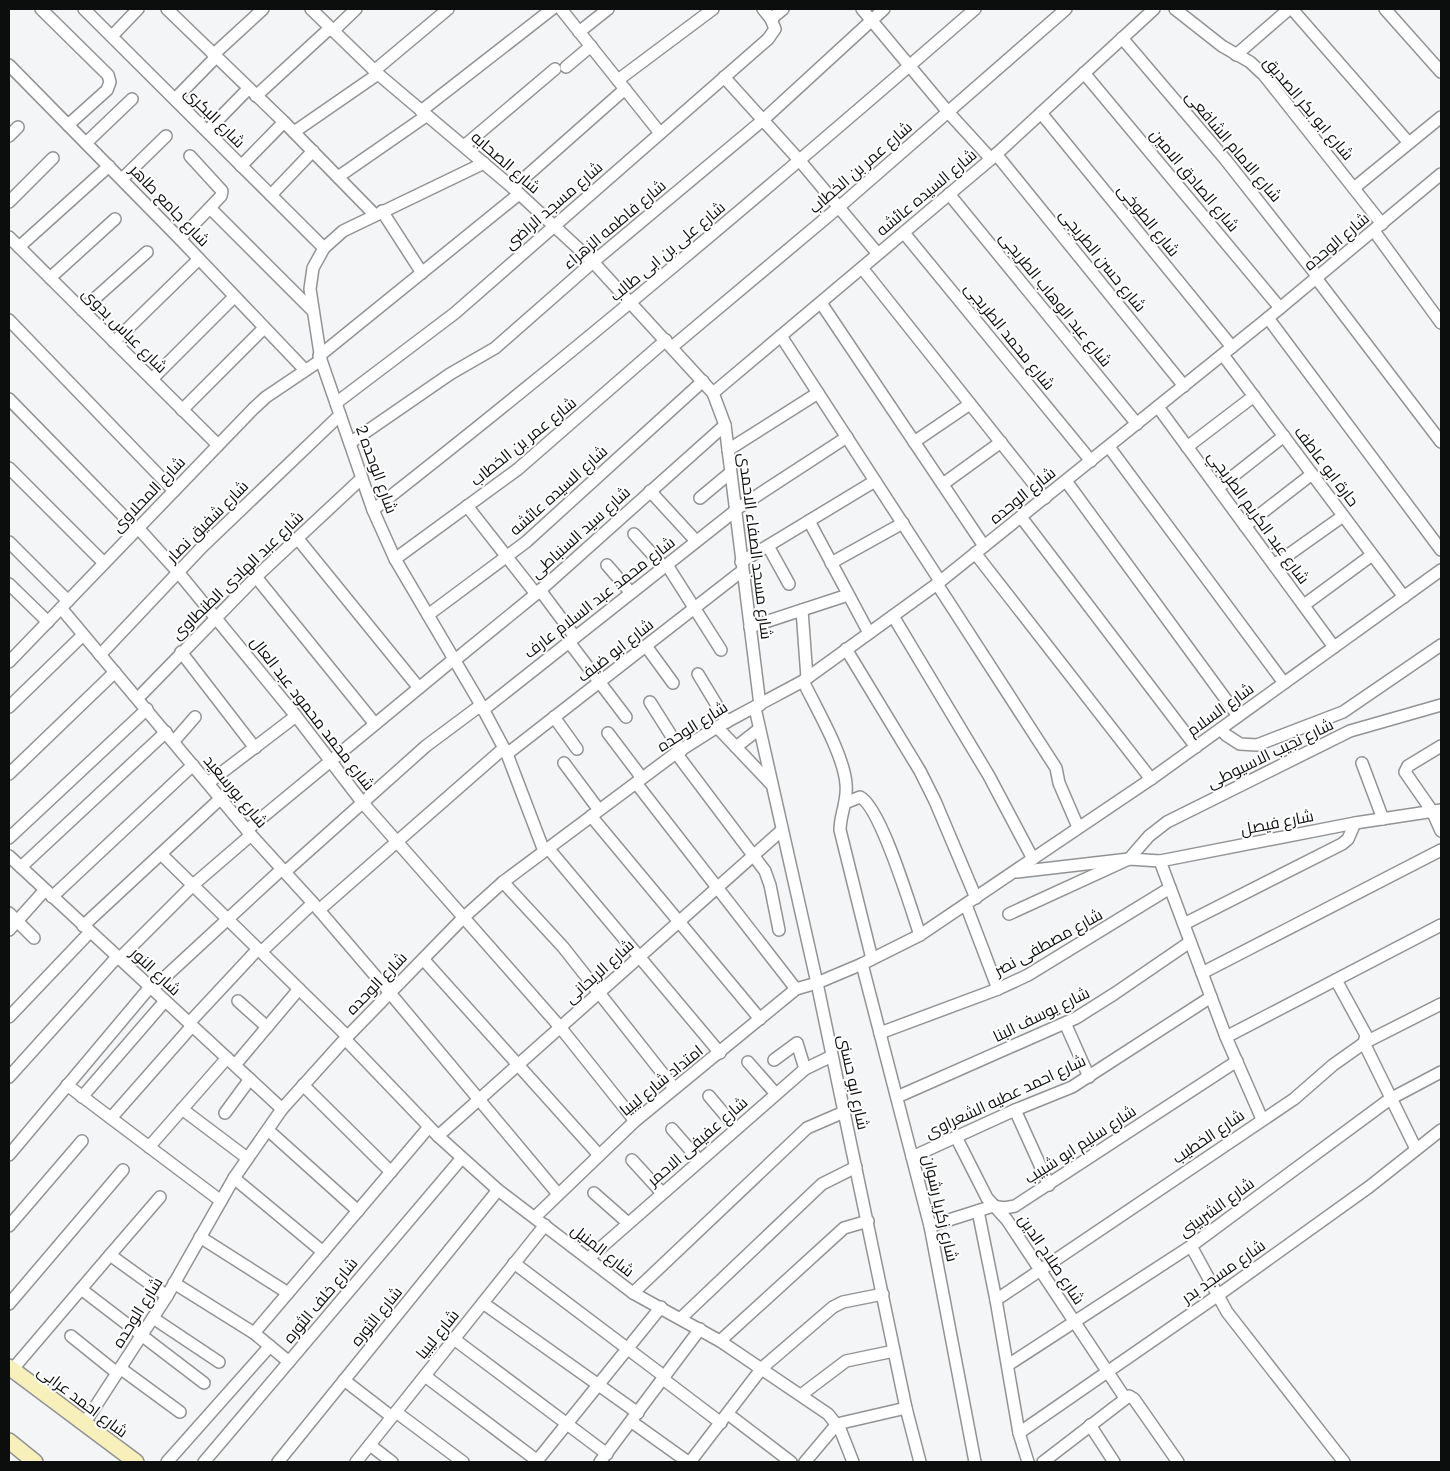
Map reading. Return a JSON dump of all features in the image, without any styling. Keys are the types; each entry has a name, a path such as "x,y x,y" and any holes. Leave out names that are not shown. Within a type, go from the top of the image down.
{"street":[{"path":"41,9 108,75 110,82 106,90 68,125"},
{"name":"شارع البكرى","path":"84,9 324,248"},
{"path":"112,36 138,9"},
{"path":"175,99 214,56 263,9"},
{"name":"شارع الصحابه","path":"311,9 376,72 516,191 593,262 713,393"},
{"path":"207,131 356,9"},
{"path":"294,132 376,72 448,9"},
{"path":"338,177 424,114 552,9"},
{"path":"561,9 660,133"},
{"path":"579,32 608,9"},
{"name":"شارع المحلاوى","path":"9,662 266,397 305,370 422,273 516,191 622,85 713,9"},
{"path":"763,9 771,19 783,9"},
{"name":"شارع حسن الطريجى","path":"862,9 948,112 993,157 1184,386"},
{"name":"شارع فاطمه الزهراء","path":"350,443 450,374 495,348 593,262 763,120 884,9"},
{"name":"شارع على بن ابى طالب","path":"373,510 631,302 800,161 975,9"},
{"name":"شارع عمر بن الخطاب","path":"395,559 518,469 669,344 839,208 1066,9"},
{"name":"شارع السيده عائشه","path":"713,393 993,157 1154,9"},
{"name":"شارع ابو بكر الصديق","path":"1175,9 1236,55 1250,62 1264,75 1354,188 1441,323"},
{"path":"1236,55 1291,9 1409,143"},
{"path":"1385,9 1441,72"},
{"path":"174,11 214,56 284,122 338,177 378,212 422,273"},
{"name":"شارع مسجد الراضى","path":"338,409 455,313 772,35 775,30 771,19"},
{"name":"شارع الامام الشافعى","path":"1122,38 1225,159 1317,277 1441,442"},
{"path":"464,146 560,68 591,46"},
{"name":"شارع جامع طاهر","path":"9,65 122,179 305,370"},
{"name":"شارع الصادق الامين","path":"1084,73 1280,308"},
{"path":"724,77 800,161 878,254"},
{"path":"86,143 132,100"},
{"name":"شارع الطوخى","path":"1041,113 1227,351"},
{"path":"1354,188 1441,117"},
{"path":"242,166 284,122"},
{"path":"9,136 18,127"},
{"path":"122,179 166,136"},
{"path":"270,195 313,151"},
{"path":"180,239 221,196 222,191 190,156"},
{"path":"9,202 53,158"},
{"name":"شارع الوحده 2","path":"484,163 343,230 324,248 313,268 310,289 320,358 373,510 395,559 482,707 505,751 546,850 720,1053"},
{"path":"19,247 109,166"},
{"name":"شارع الوحده","path":"84,1424 167,1296 234,1178 282,1109 346,1038 463,918 503,882 679,752 722,724 757,707 805,679 939,583 1268,318 1441,174"},
{"name":"شارع عبد الوهاب الطريجى","path":"949,194 1137,424"},
{"path":"210,208 313,311"},
{"path":"50,278 115,219"},
{"name":"شارع محمد الطريجى","path":"904,233 1091,461"},
{"name":"شارع عباس بدوى","path":"9,237 218,445"},
{"path":"82,310 147,252"},
{"path":"114,342 199,259"},
{"path":"862,268 1045,498"},
{"path":"152,380 234,298"},
{"path":"820,303 943,484 980,550 1151,779"},
{"path":"1268,318 1441,550"},
{"path":"9,320 174,491"},
{"path":"182,410 264,328"},
{"path":"781,336 876,481 1056,768 1059,783 1078,827"},
{"name":"حارة ابو عاطف","path":"1227,351 1254,396 1404,597"},
{"name":"شارع السيده عائشه","path":"428,614 526,542 703,381"},
{"name":"شارع مسجد الصفاء الاحمدى","path":"713,393 725,425 750,627 757,707"},
{"path":"728,450 818,393"},
{"path":"1187,447 1254,396"},
{"name":"شارع محمد محمود عبد العال","path":"9,399 178,572 296,716 362,802 560,1027 635,1121"},
{"path":"914,442 970,404"},
{"name":"شارع عبد الكريم الطريجي","path":"1158,407 1334,647"},
{"name":"شارع شفيق نصار","path":"100,655 178,572 338,409"},
{"name":"شارع سيد السنباطى","path":"9,1077 118,958 249,833 330,761 538,592 725,425"},
{"path":"1218,488 1284,436"},
{"name":"شارع محمد عبد السلام عارف","path":"151,988 227,919 426,746 482,707 572,639 735,511 847,437"},
{"path":"943,484 1001,442"},
{"path":"1109,447 1284,683"},
{"path":"9,468 104,563"},
{"path":"700,498 730,473"},
{"path":"1245,526 1312,474"},
{"name":"شارع عبد الهادى الطنطاوى","path":"138,698 215,617 362,478"},
{"name":"شارع ابو ضيف","path":"111,1118 190,1024 259,950 397,841 505,751 600,682 694,608 768,546 876,481"},
{"path":"1066,481 1238,716"},
{"path":"650,491 696,541"},
{"path":"467,506 538,592 626,717"},
{"path":"1274,565 1343,516"},
{"path":"1021,517 1196,747"},
{"path":"809,521 869,633"},
{"path":"831,563 903,524"},
{"path":"634,534 666,566 721,650"},
{"path":"298,538 418,688"},
{"name":"شارع بورسعيد","path":"9,542 64,605 83,634 100,655 170,736 249,833 316,906 558,1194"},
{"path":"768,546 789,584"},
{"path":"1304,605 1372,554"},
{"path":"608,565 631,593"},
{"name":"شارع السلام","path":"817,983 867,962 920,935 1151,779 1441,570"},
{"path":"256,577 375,724"},
{"path":"11,590 48,622"},
{"path":"750,627 848,595"},
{"path":"802,610 805,679"},
{"path":"893,616 984,768 1033,859"},
{"path":"9,706 83,634"},
{"path":"1221,729 1226,736 1240,744 1257,745 1343,712 1441,645"},
{"path":"646,646 673,683"},
{"path":"846,650 920,771 935,801 971,901 998,989"},
{"path":"181,652 255,748"},
{"path":"9,774 115,672"},
{"path":"698,674 722,724 736,747 772,786"},
{"name":"شارع زكريا رشوان","path":"805,679 843,766 846,784 845,803 840,818 840,830 880,1033 930,1226 975,1462"},
{"path":"650,702 679,752 765,871 770,885 779,930"},
{"name":"شارع نجيب الاسيوطى","path":"1129,859 1149,836 1166,822 1350,731 1441,705"},
{"name":"شارع ابو حسنى","path":"757,707 759,729 817,983 906,1408 920,1462"},
{"path":"9,838 147,709"},
{"path":"1343,712 1350,731"},
{"path":"208,783 296,716"},
{"path":"21,867 170,736 195,717"},
{"path":"554,717 577,749"},
{"path":"736,747 759,729"},
{"path":"608,733 639,781 716,887 796,990"},
{"path":"1441,746 1408,766 1405,772 1436,810 1441,831"},
{"path":"564,763 595,813 678,921 760,1020"},
{"path":"1362,763 1382,819"},
{"path":"9,930 13,917 48,894 193,765"},
{"path":"845,803 860,797 870,806 886,838 920,935"},
{"path":"9,1017 86,929 161,854 221,798"},
{"name":"شارع فيصل","path":"1129,859 1160,860 1355,823 1436,810"},
{"path":"1184,924 1342,844 1348,838 1355,823"},
{"name":"شارع الريحانى","path":"438,1136 782,830"},
{"path":"1202,973 1441,850"},
{"name":"شارع المنيل","path":"161,854 299,989 429,1127 461,1158 498,1190 633,1293 720,1341 828,1414 837,1424 853,1462"},
{"name":"شارع النور","path":"9,856 282,1109"},
{"path":"1009,914 1129,859"},
{"name":"شارع السلام","path":"1015,872 1129,859"},
{"path":"1160,860 1226,1037 1262,1119"},
{"path":"503,882 564,946 674,1088"},
{"name":"شارع مصطفى نصر","path":"880,1033 998,989 1044,966 1170,888"},
{"path":"13,917 34,938"},
{"path":"1226,1037 1441,925"},
{"name":"شارع يوسف البنا","path":"897,1097 1064,1023 1114,994 1190,942"},
{"path":"423,959 598,1155"},
{"path":"1336,980 1366,1035 1364,1043 1416,1149"},
{"name":"امتداد شارع ليبيا","path":"535,1217 598,1155 674,1088 720,1053 796,990 817,983"},
{"path":"9,1155 151,988"},
{"path":"149,1147 182,1109 267,1027 299,989"},
{"name":"شارع احمد عطيه الشعراوى","path":"912,1157 1090,1077 1211,997"},
{"path":"82,1097 165,1001"},
{"path":"238,1001 267,1027"},
{"name":"شارع الخطيب","path":"996,1300 1294,1099 1333,1065 1364,1043 1441,1004"},
{"path":"1064,1023 1090,1077"},
{"path":"774,1060 796,1042 805,1069"},
{"name":"شارع عفيفى الاحمر","path":"589,1258 805,1069 832,1056"},
{"name":"شارع سليم ابو شبيب","path":"930,1226 993,1206 1004,1208 1015,1206 1237,1061"},
{"path":"748,1062 776,1094"},
{"name":"شارع الشربينى","path":"1008,1365 1191,1246 1390,1099 1441,1072"},
{"path":"225,1113 250,1079"},
{"path":"67,1085 221,1200"},
{"path":"303,1085 391,1172"},
{"path":"709,1096 736,1128"},
{"path":"182,1109 247,1158"},
{"path":"1015,1110 1049,1185"},
{"path":"633,1293 807,1128 844,1112"},
{"path":"254,1333 429,1127"},
{"path":"672,1129 699,1160"},
{"path":"268,1130 358,1210"},
{"name":"شارع مسجد بدر","path":"1019,1433 1217,1296 1369,1187 1441,1130"},
{"name":"شارع صلاح الدين","path":"956,1137 981,1188 993,1206 1007,1220 1125,1398 1129,1396 1134,1399 1178,1462"},
{"path":"9,1226 82,1141"},
{"name":"شارع خلف الثوره","path":"204,1462 461,1158"},
{"path":"632,1160 662,1193"},
{"path":"681,1318 822,1184 856,1167"},
{"path":"9,1304 123,1170"},
{"path":"234,1178 323,1252"},
{"name":"شارع الثوره","path":"278,1462 498,1190"},
{"path":"594,1193 628,1223"},
{"path":"10,1368 160,1197"},
{"path":"978,1211 996,1300 1019,1433 1028,1462"},
{"path":"720,1341 844,1228 868,1222"},
{"name":"شارع ليبيا","path":"356,1462 545,1226"},
{"path":"200,1237 288,1293"},
{"path":"1191,1246 1217,1296 1238,1327 1344,1462"},
{"path":"110,1255 167,1296"},
{"path":"514,1264 664,1378 791,1462"},
{"path":"174,1283 254,1333 289,1362"},
{"path":"81,1289 204,1382"},
{"path":"483,1303 598,1385 635,1418 693,1461 762,1368 833,1308 843,1302 883,1294"},
{"path":"425,1376 538,1462 661,1307"},
{"path":"153,1318 219,1362"},
{"path":"454,1340 566,1425 603,1458 635,1418 700,1329"},
{"path":"71,1336 180,1412"},
{"path":"167,1462 270,1346"},
{"path":"801,1395 846,1361 894,1350"},
{"name":"شارع احمد عرابى","path":"10,1368 136,1462"},
{"path":"344,1380 463,1462"},
{"path":"1043,1462 1068,1445 1125,1398"},
{"path":"805,1462 837,1424 906,1408"},
{"path":"1090,1425 1114,1462"},
{"path":"9,1441 35,1462"},
{"path":"370,1445 392,1462"}]}
